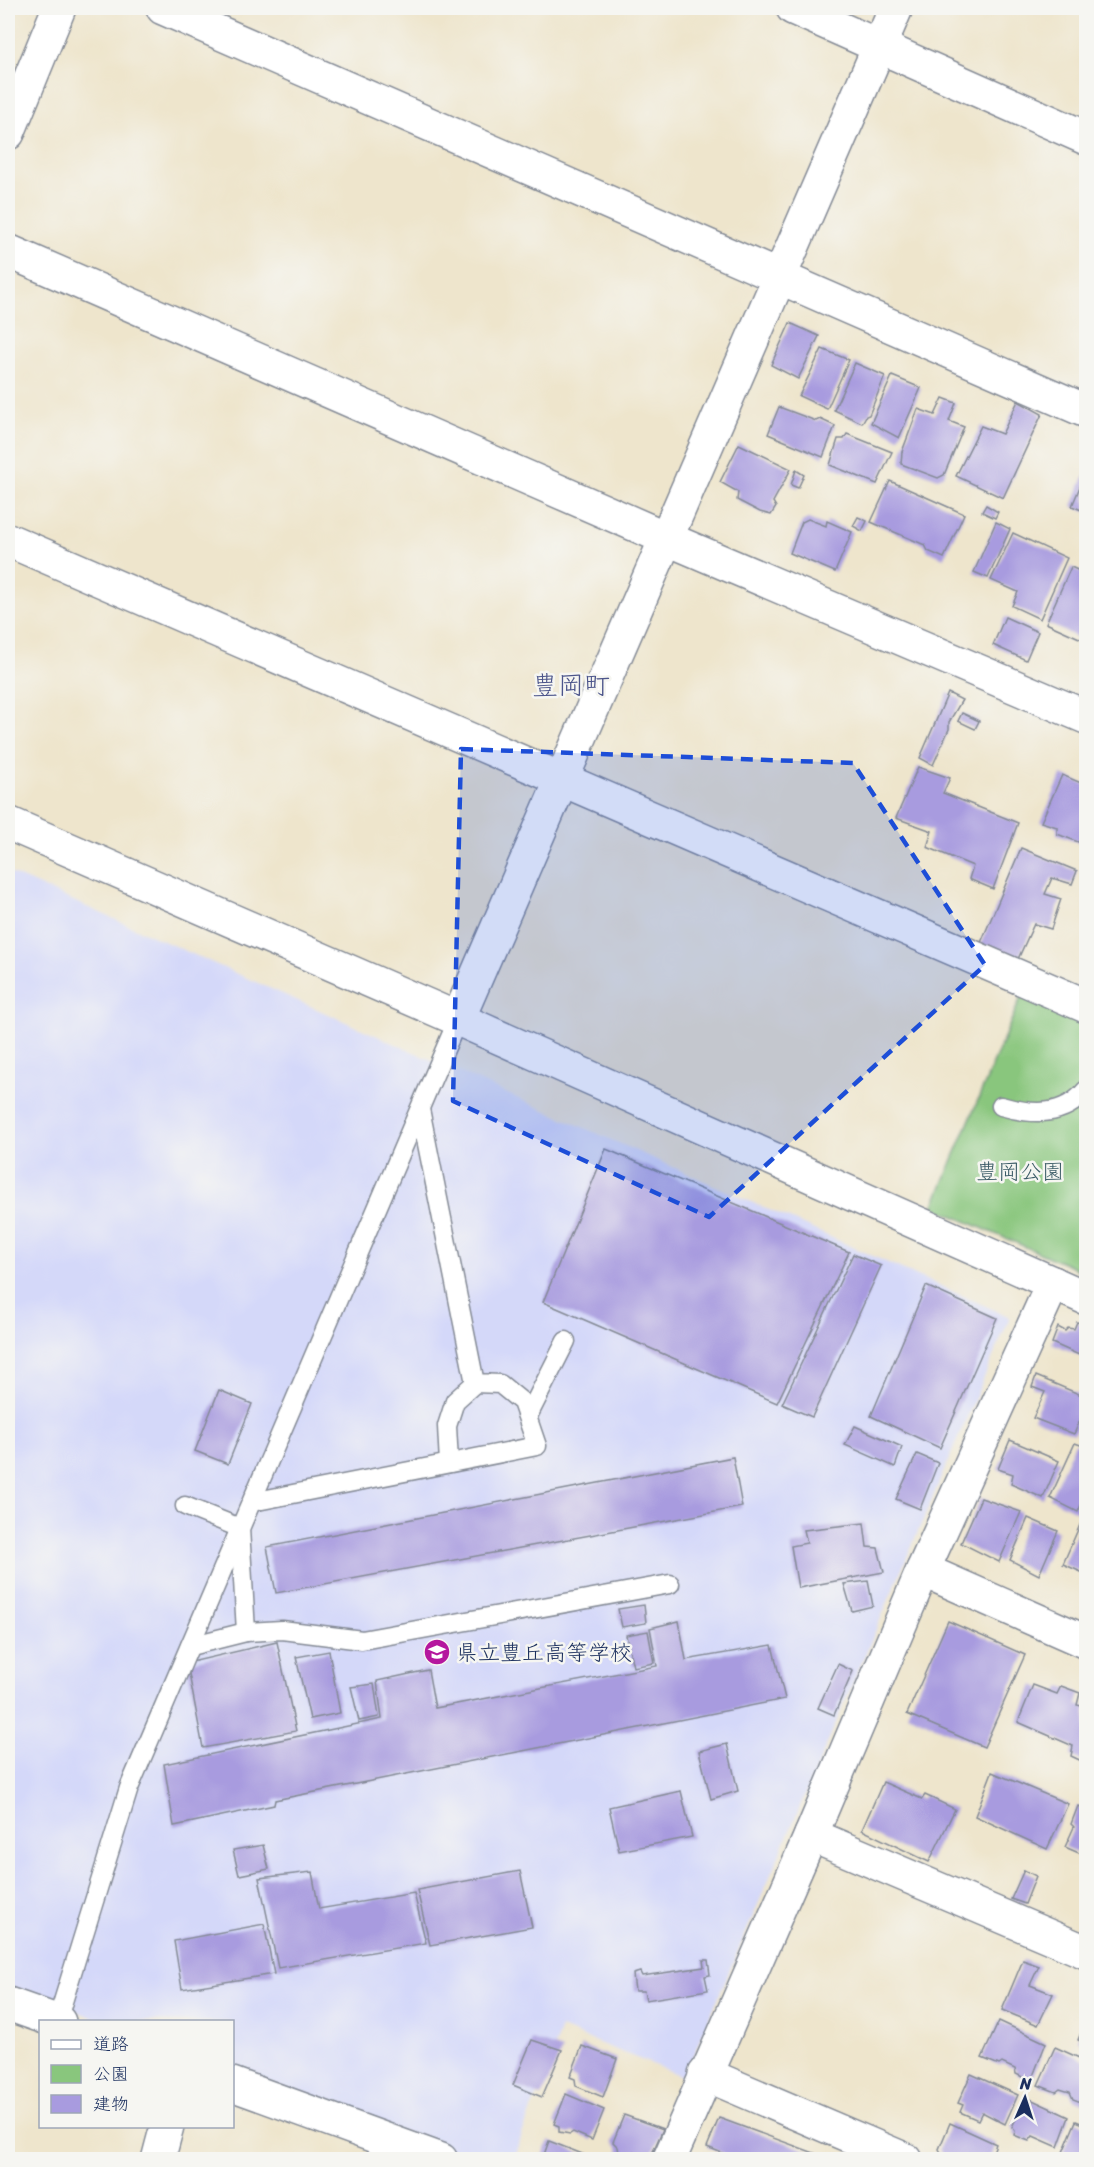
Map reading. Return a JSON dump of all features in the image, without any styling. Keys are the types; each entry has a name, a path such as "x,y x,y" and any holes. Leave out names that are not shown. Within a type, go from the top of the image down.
{"street":[{"path":"8,133 59,8"},
{"path":"163,8 1086,411"},
{"path":"793,8 1086,138"},
{"path":"458,1019 561,779 668,539 896,8"},
{"path":"8,251 668,539 1086,717"},
{"path":"8,540 1086,1006"},
{"path":"8,823 458,1019 1086,1298"},
{"path":"669,2160 811,1835 923,1570 1053,1283"},
{"path":"923,1570 1086,1642"},
{"path":"811,1835 1086,1952"},
{"path":"8,2004 55,2020"},
{"path":"705,2074 906,2160"},
{"path":"234,2085 441,2160"},
{"path":"158,2160 167,2128"}],"lane":[{"path":"58,2020 129,1788 458,1019"},
{"path":"1001,1106 1020,1111 1056,1111 1083,1099"},
{"path":"420,1109 475,1383"},
{"path":"528,1416 566,1341"},
{"path":"252,1502 537,1446 522,1402 500,1384 475,1383 455,1401 447,1426 449,1463"},
{"path":"185,1506 240,1528"},
{"path":"240,1528 246,1632"},
{"path":"190,1646 246,1632 282,1630 362,1640 670,1584"}],"highlighted area":[{"path":"461,749 853,763 985,965 709,1217 453,1101"}],"shaded area":[{"name":"県立豊丘高等学校","path":"8,872 1010,1317 684,2077 561,2028 513,2159 475,2159 234,2070 234,2020 100,2020 8,1986"}],"green space":[{"name":"豊岡公園","path":"1022,995 1086,1022 1086,1273 933,1207"}],"building":[{"path":"790,323 819,336 798,379 771,365"},
{"path":"822,349 849,360 827,409 799,396"},
{"path":"855,363 885,376 869,415 862,423 834,410"},
{"path":"892,376 921,388 899,438 871,423"},
{"path":"943,398 956,403 949,421 964,427 944,475 938,478 901,464 902,452 918,409 935,415"},
{"path":"1018,401 1042,414 1003,498 956,476 981,426 1002,434"},
{"path":"779,407 816,421 820,419 835,426 823,457 768,434"},
{"path":"847,434 892,452 877,484 830,465 838,439 844,439"},
{"path":"739,444 791,469 773,502 776,507 771,515 737,500 738,492 720,482"},
{"path":"796,470 804,475 798,488 791,485"},
{"path":"1086,472 1086,512 1072,506"},
{"path":"890,481 964,514 944,558 928,551 925,545 871,522"},
{"path":"986,505 998,512 995,518 982,512"},
{"path":"858,517 867,521 862,531 853,526"},
{"path":"808,519 826,526 827,521 852,532 835,572 790,553 802,522"},
{"path":"996,522 1010,529 988,578 974,572"},
{"path":"1013,533 1067,558 1040,619 1012,606 1018,592 991,580"},
{"path":"1071,567 1086,574 1086,641 1046,623"},
{"path":"1005,617 1038,632 1026,660 993,645"},
{"path":"948,693 962,700 949,722 949,729 933,765 920,758"},
{"path":"962,713 979,721 975,729 958,721"},
{"path":"918,767 950,778 943,793 1018,823 993,889 969,879 973,866 927,847 932,831 896,818"},
{"path":"1062,775 1086,785 1086,845 1057,834 1057,827 1041,822"},
{"path":"1021,848 1077,871 1072,884 1052,878 1045,894 1061,899 1051,929 1034,924 1018,959 980,945"},
{"path":"606,1149 849,1252 777,1403 543,1302"},
{"path":"853,1254 881,1266 812,1417 782,1404"},
{"path":"926,1286 997,1318 940,1448 871,1416"},
{"path":"1077,1322 1086,1325 1086,1358 1052,1343 1058,1327 1065,1331 1068,1328 1074,1329"},
{"path":"1036,1376 1086,1397 1086,1407 1074,1434 1033,1418 1045,1392 1032,1387"},
{"path":"219,1390 252,1404 228,1464 195,1451"},
{"path":"855,1426 902,1447 895,1467 845,1445"},
{"path":"1010,1440 1059,1461 1043,1498 1011,1484 1013,1474 998,1469"},
{"path":"1075,1443 1086,1447 1086,1493 1078,1512 1050,1498"},
{"path":"917,1454 938,1463 920,1509 896,1499"},
{"path":"733,1457 742,1507 276,1593 267,1547"},
{"path":"981,1498 1021,1512 999,1562 961,1543"},
{"path":"1086,1511 1086,1574 1063,1564"},
{"path":"1028,1518 1058,1531 1039,1575 1010,1560"},
{"path":"864,1523 867,1547 878,1548 884,1572 798,1588 791,1546 807,1543 804,1530"},
{"path":"868,1581 873,1606 852,1611 844,1584"},
{"path":"644,1605 646,1623 622,1627 618,1609"},
{"path":"679,1621 686,1660 772,1645 785,1699 275,1800 274,1805 174,1826 164,1764 382,1719 377,1681 428,1670 435,1708 657,1666 650,1628"},
{"path":"948,1621 1025,1655 984,1747 907,1714"},
{"path":"648,1631 654,1663 633,1667 626,1635"},
{"path":"277,1642 296,1731 203,1748 187,1663"},
{"path":"329,1651 340,1713 310,1719 296,1657"},
{"path":"838,1664 853,1671 834,1715 818,1708"},
{"path":"374,1684 379,1717 359,1721 351,1687"},
{"path":"1033,1685 1057,1694 1061,1686 1080,1693 1077,1705 1086,1707 1086,1763 1071,1756 1073,1746 1018,1722"},
{"path":"727,1744 738,1791 711,1799 699,1751"},
{"path":"992,1772 1068,1804 1047,1849 975,1816"},
{"path":"883,1782 922,1799 925,1795 955,1809 929,1862 862,1830"},
{"path":"681,1791 692,1837 619,1851 609,1807"},
{"path":"1078,1806 1086,1810 1086,1856 1065,1847 1074,1827 1071,1824"},
{"path":"263,1845 269,1869 239,1875 233,1850"},
{"path":"1024,1870 1036,1876 1025,1904 1011,1899"},
{"path":"520,1871 532,1927 430,1945 417,1890"},
{"path":"312,1872 319,1909 414,1893 426,1943 278,1968 259,1878"},
{"path":"264,1924 274,1974 182,1989 174,1941"},
{"path":"703,1960 708,1960 710,1975 705,1976 708,1990 646,2000 644,1991 635,1991 633,1974 640,1972 642,1976 704,1967"},
{"path":"1023,1960 1039,1966 1030,1985 1053,1994 1038,2025 1002,2010"},
{"path":"999,2021 1046,2043 1031,2081 1016,2074 1015,2069 982,2058"},
{"path":"1086,2021 1086,2044 1078,2040"},
{"path":"532,2040 562,2050 542,2097 513,2085"},
{"path":"582,2046 617,2059 603,2097 576,2086 575,2079 570,2077"},
{"path":"1055,2047 1086,2061 1086,2104 1073,2099 1070,2092 1060,2089 1056,2092 1038,2085"},
{"path":"971,2074 1018,2095 1005,2124 982,2112 978,2120 960,2112 963,2105 958,2103"},
{"path":"566,2094 604,2110 592,2140 573,2132 570,2134 559,2132 559,2126 554,2124"},
{"path":"1026,2097 1069,2117 1058,2147 1033,2136 1029,2141 1014,2135 1015,2131 1012,2127"},
{"path":"624,2115 663,2129 650,2158 634,2152 627,2156 619,2153 618,2147 613,2142"},
{"path":"719,2118 825,2157 824,2160 740,2160 707,2147"},
{"path":"1076,2121 1086,2125 1086,2159 1080,2156 1078,2160 1067,2160 1061,2157"},
{"path":"950,2123 996,2144 990,2160 959,2158 950,2160 943,2156 939,2149"},
{"path":"549,2141 585,2155 583,2160 542,2160"}],"place":[{"name":"県立豊丘高等学校","path":"437,1652"}],"district":[{"name":"豊岡町","path":"571,685"}]}
